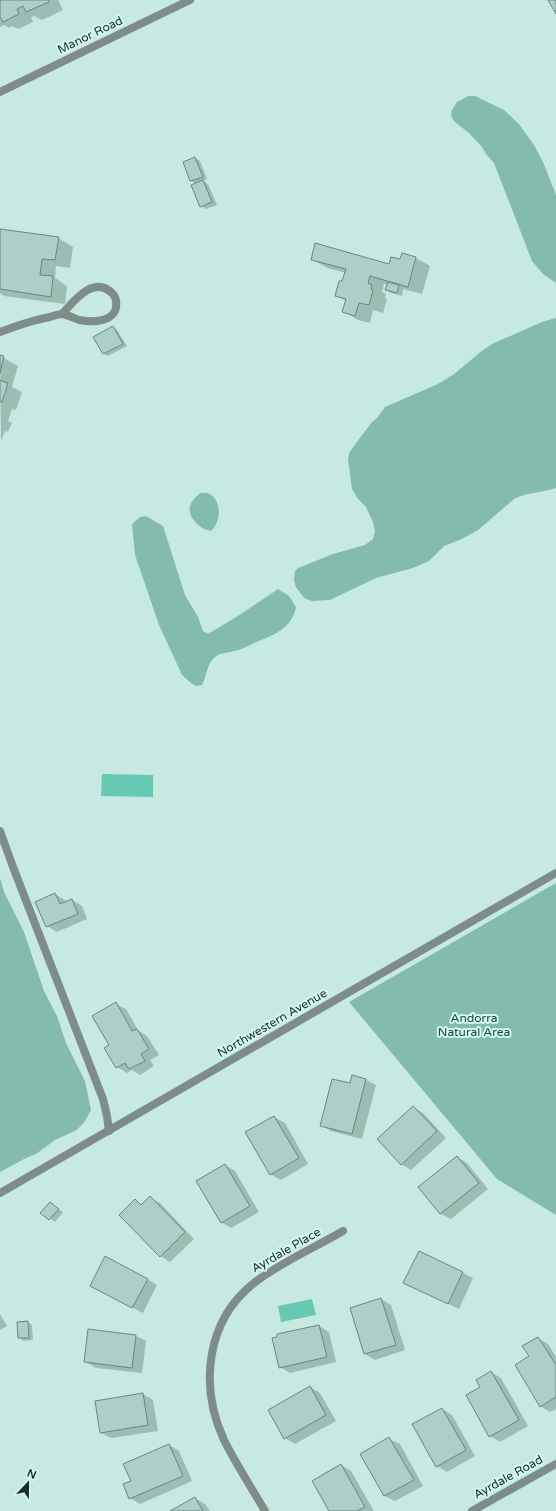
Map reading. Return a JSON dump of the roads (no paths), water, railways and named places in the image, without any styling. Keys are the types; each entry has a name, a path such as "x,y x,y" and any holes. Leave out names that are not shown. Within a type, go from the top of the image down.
{"street":[{"name":"Manor Road","path":"0,92 190,0"},
{"path":"0,332 41,318 62,314 79,320 93,321 108,318 114,313 117,305 115,297 110,291 100,286 90,288 78,296 62,314"},
{"path":"0,831 103,1099 109,1131"},
{"name":"Northwestern Avenue","path":"0,1193 556,873"},
{"name":"Ayrdale Place","path":"265,1511 224,1440 212,1406 209,1372 210,1357 214,1341 220,1325 228,1311 253,1284 267,1274 343,1231"},
{"name":"Ayrdale Road","path":"472,1511 556,1464"}],"park label":[{"name":"Andorra Natural Area","path":"474,1025"}]}
